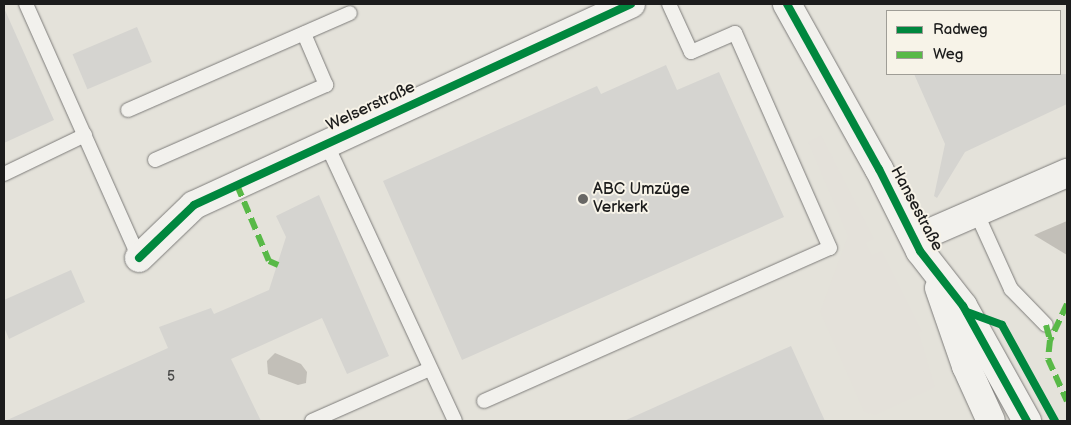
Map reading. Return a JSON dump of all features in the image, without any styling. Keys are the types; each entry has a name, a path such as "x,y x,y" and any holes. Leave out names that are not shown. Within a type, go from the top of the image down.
{"street":[{"name":"Welserstraße","path":"139,258 194,204 631,4"},
{"name":"Hansestraße","path":"787,4 915,239 932,267 963,306 1027,421"},
{"name":"Hansestraße","path":"915,239 1067,173"},
{"name":"Hansestraße","path":"932,267 966,366 991,421"}],"lane":[{"path":"26,4 86,135 139,258"},
{"path":"484,401 830,248 735,33 691,52 669,4"},
{"path":"128,110 350,13"},
{"path":"155,160 326,85 304,34"},
{"path":"4,174 86,135"},
{"path":"326,143 455,421"},
{"path":"976,212 1011,289 1046,325"},
{"path":"312,421 430,369"}],"shaded area":[{"path":"4,4 1067,4 1067,421 4,421"},
{"path":"821,135 874,239 866,243 872,255 882,251 922,331 919,333 935,387 875,415 864,412 820,312 848,236 808,142"},
{"path":"1067,221 1067,255 1034,235"},
{"path":"275,353 301,364 307,372 306,383 298,385 268,374 267,361"}],"building":[{"path":"4,8 54,120 4,143"},
{"path":"137,27 152,62 87,89 73,54"},
{"name":"ABC Umzüge Verkerk","path":"666,65 677,90 719,72 784,217 462,360 383,181 597,86 601,94"},
{"path":"1067,74 1067,104 965,152 937,198 934,196 945,144 914,75"},
{"path":"319,195 389,356 347,374 322,318 231,359 261,421 5,421 168,348 159,327 211,308 214,314 269,290 286,237 276,216"},
{"path":"71,270 85,302 9,339 4,327 4,300"},
{"path":"791,346 825,421 624,421"}],"marked path":[{"path":"237,185 269,261 278,265"},
{"path":"1067,304 1050,340 1048,359 1067,401"},
{"path":"1046,325 1050,340"}],"cycle path":[{"path":"139,258 194,205 631,4"},
{"path":"787,4 879,169 920,251 963,306 1027,421"},
{"path":"967,312 1002,325 1055,421"}],"place":[{"name":"ABC Umzüge Verkerk","path":"583,199"}]}
